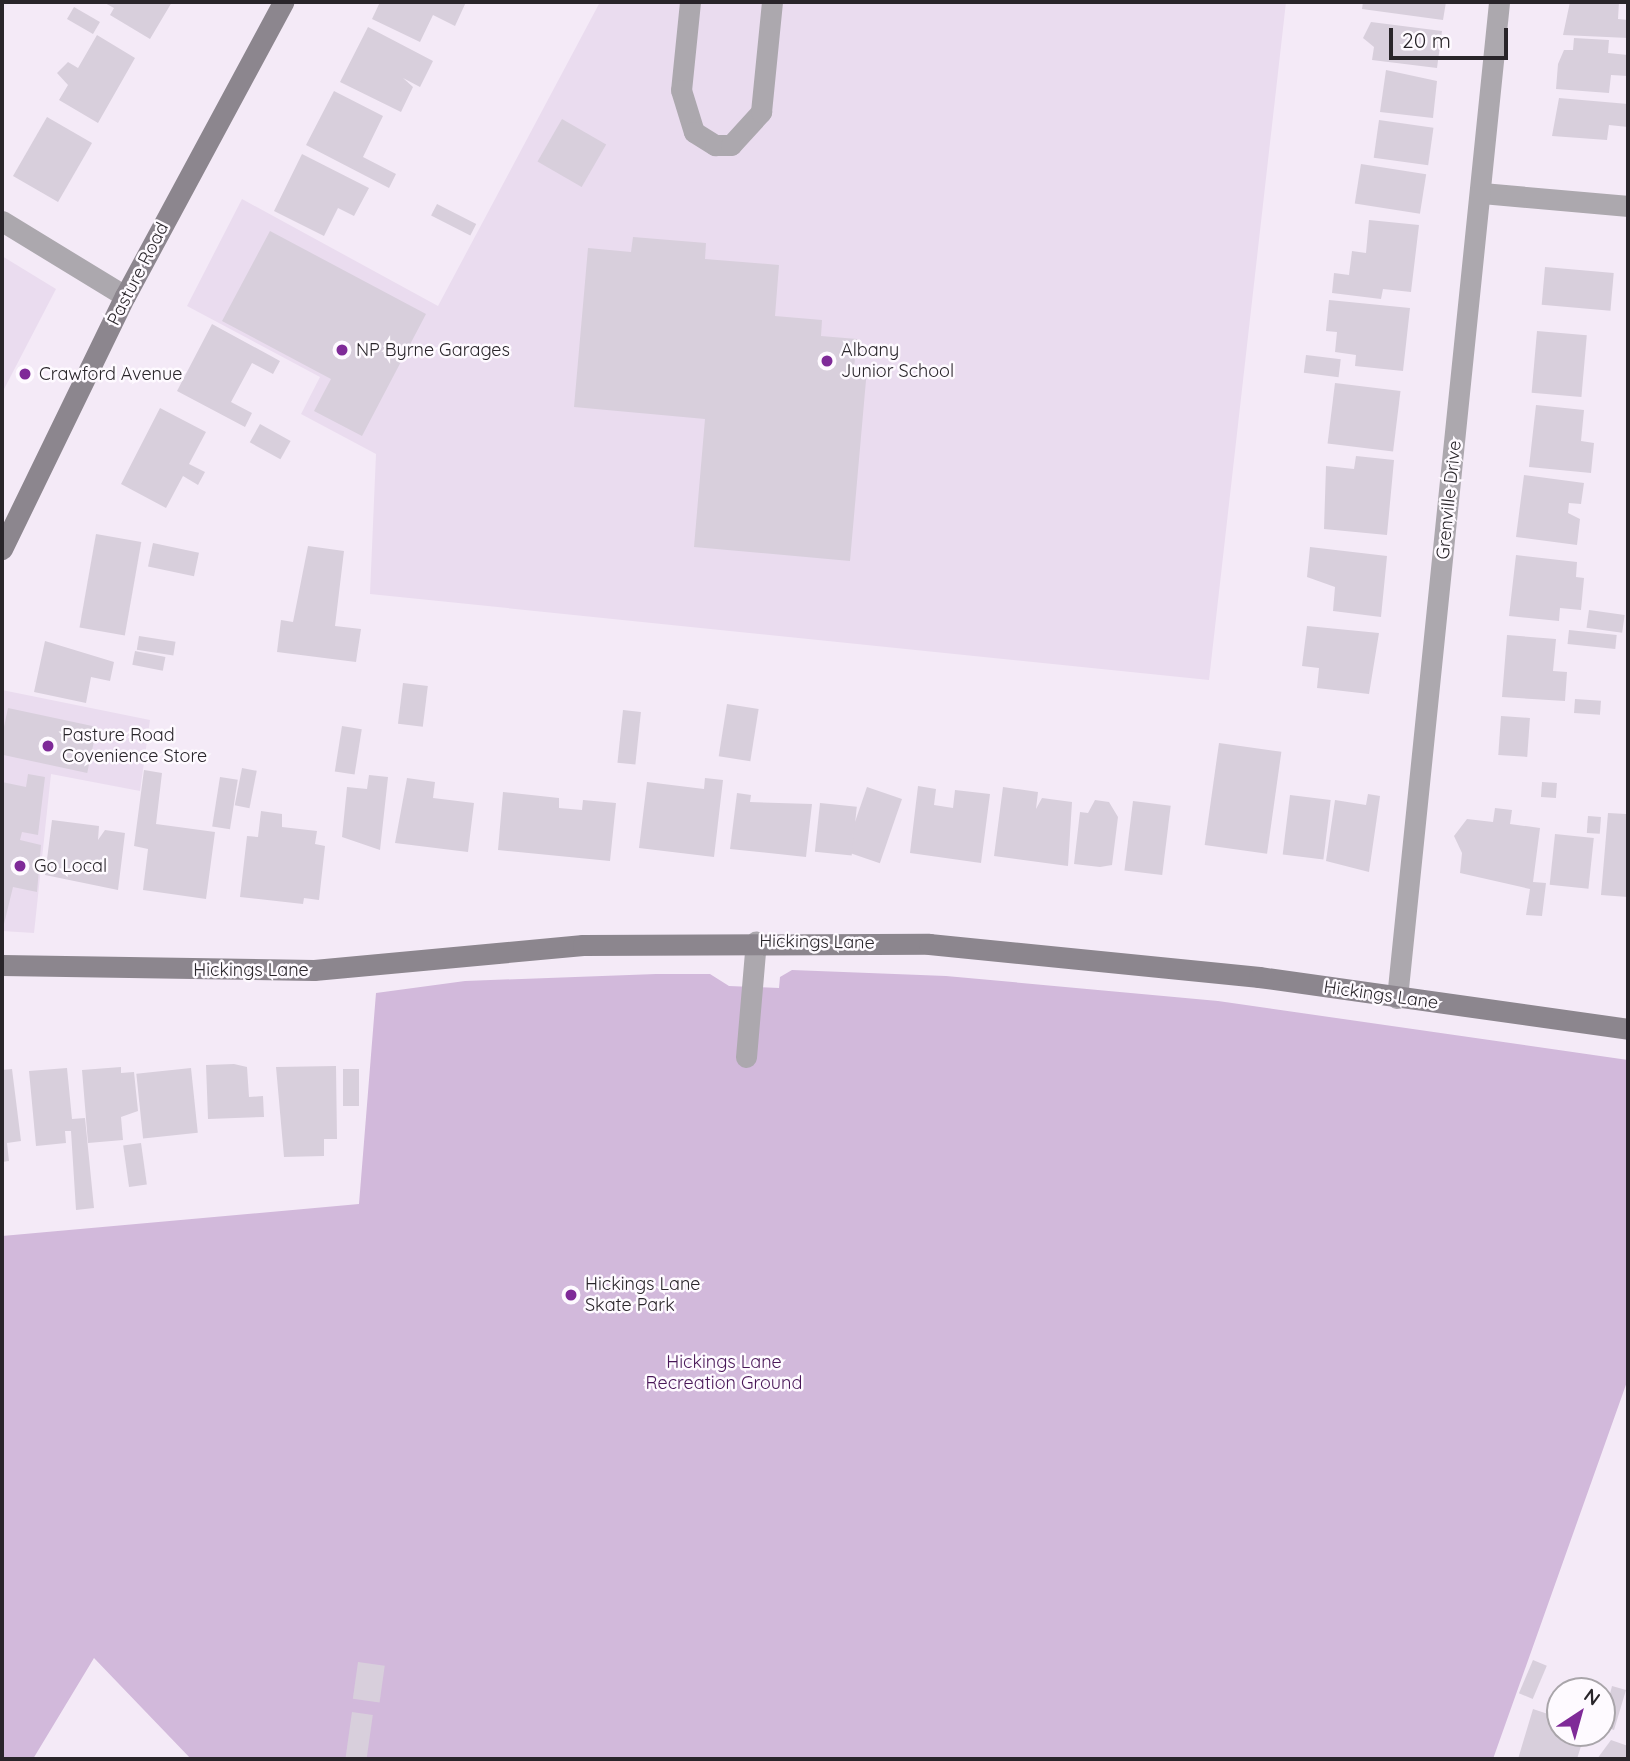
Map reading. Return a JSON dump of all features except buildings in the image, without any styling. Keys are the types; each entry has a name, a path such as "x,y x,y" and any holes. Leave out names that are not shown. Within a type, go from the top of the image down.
{"main road":[{"name":"Pasture Road","path":"2,550 125,296 283,2"},
{"name":"Hickings Lane","path":"2,965 314,970 527,948 756,941 1011,951 1628,1029"}],"street":[{"path":"690,2 683,103 694,132 715,145 731,145 761,111 772,2"},
{"name":"Grenville Drive","path":"1397,998 1482,193 1499,2"},
{"path":"1482,193 1628,206"},
{"path":"2,221 125,296"},
{"path":"746,1057 756,941"}],"shaded area":[{"name":"Albany Junior School","path":"600,2 1286,2 1209,680 370,594 376,454 301,414 320,377 187,306 242,199 438,306"},
{"path":"2,256 56,289 2,393"},
{"path":"2,690 150,720 140,791 51,774 34,933 2,931"}],"green space":[{"name":"Hickings Lane Recreation Ground","path":"792,970 946,976 1218,1001 1628,1060 1628,1379 1493,1759 191,1759 94,1658 33,1759 2,1759 2,1236 359,1204 376,993 465,981 656,974 710,974 729,986 779,988 780,977"}],"place":[{"name":"NP Byrne Garages","path":"342,350"},
{"name":"Albany Junior School","path":"827,361"},
{"name":"Crawford Avenue","path":"25,374"},
{"name":"Pasture Road Covenience Store","path":"48,746"},
{"name":"Go Local","path":"20,866"},
{"name":"Hickings Lane Skate Park","path":"571,1295"}]}
